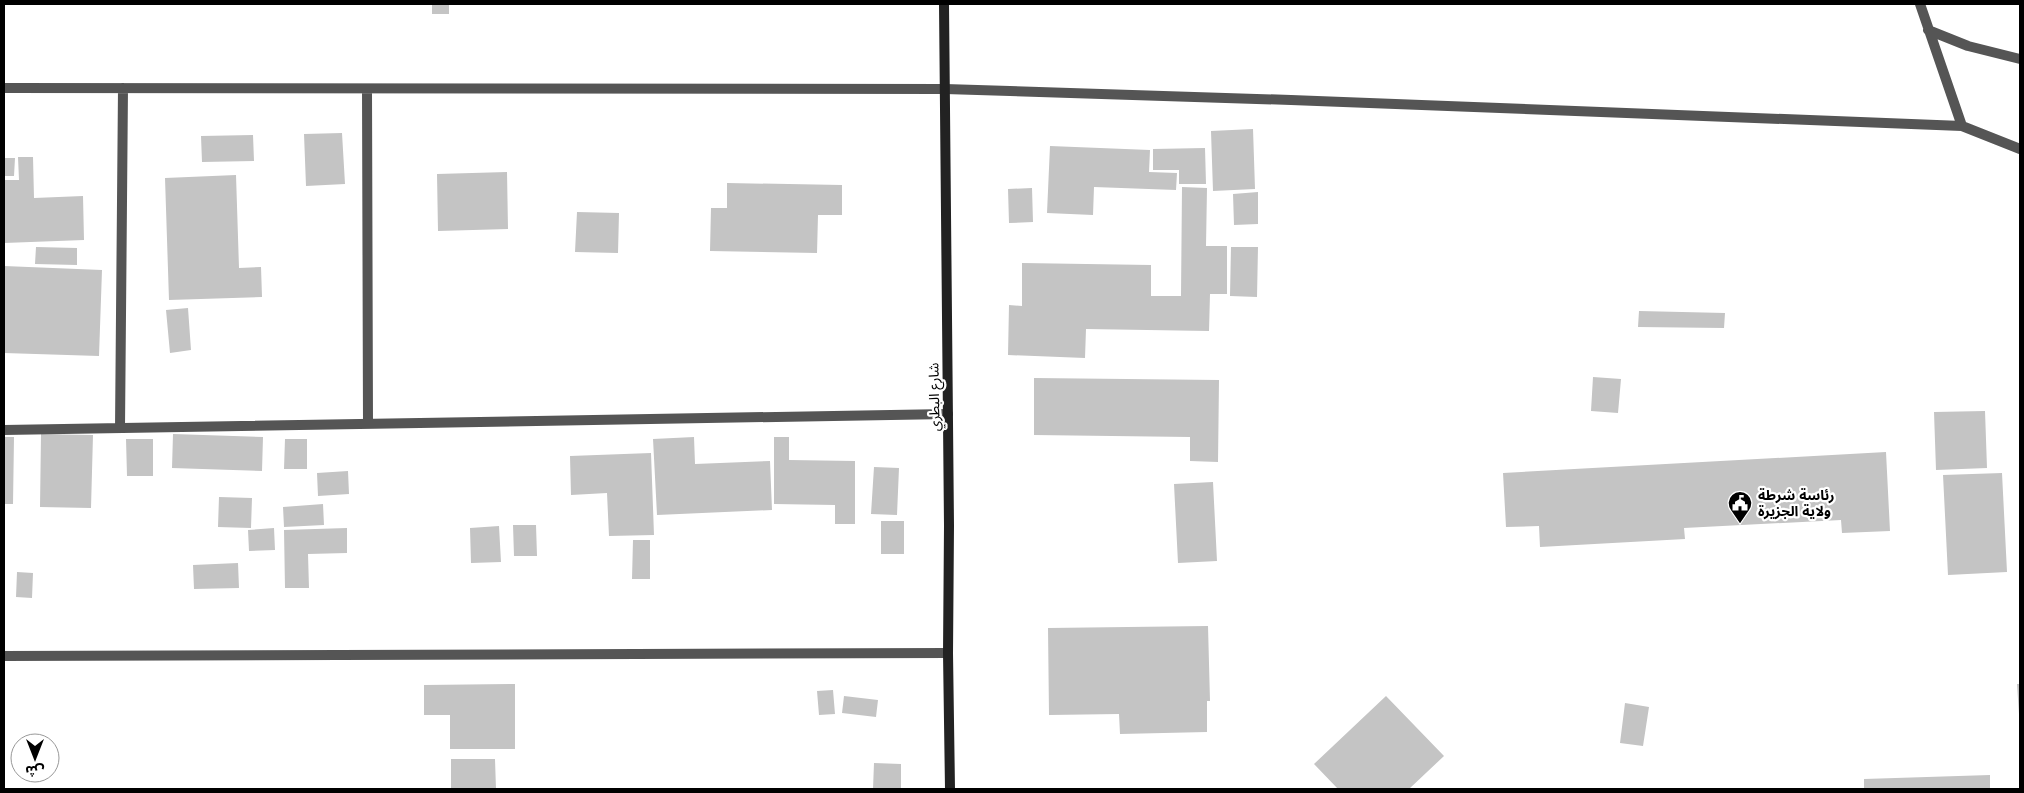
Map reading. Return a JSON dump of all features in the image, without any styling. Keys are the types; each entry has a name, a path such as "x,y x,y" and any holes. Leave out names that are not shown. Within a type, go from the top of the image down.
{"main road":[{"name":"شارع البطري","path":"944,4 950,789"}],"street":[{"path":"1920,4 1962,126"},
{"path":"1928,30 1968,46 2020,59"},
{"path":"4,88 945,89 1292,100 1962,126 2020,149"},
{"path":"120,428 123,88"},
{"path":"367,89 368,424"},
{"path":"4,430 948,414"},
{"path":"4,656 948,653"}],"building":[{"path":"432,4 449,4 449,14 432,14"},
{"path":"1253,129 1255,189 1213,191 1211,131"},
{"path":"342,133 345,184 306,186 304,134"},
{"path":"253,135 254,161 202,162 201,136"},
{"path":"1050,146 1150,150 1149,172 1177,173 1176,190 1094,187 1093,215 1047,213"},
{"path":"1205,148 1206,184 1179,184 1179,170 1153,170 1153,149"},
{"path":"18,157 33,157 34,198 83,196 84,240 4,243 4,180 19,180"},
{"path":"4,158 15,158 14,176 4,176"},
{"path":"507,172 508,229 438,231 437,174"},
{"path":"236,175 239,268 261,267 262,297 169,300 165,178"},
{"path":"727,183 842,185 842,215 818,215 817,253 710,251 711,208 727,208"},
{"path":"1182,187 1207,188 1206,246 1227,246 1227,294 1210,294 1209,331 1086,329 1085,358 1008,355 1009,305 1022,306 1022,263 1151,265 1151,296 1181,296"},
{"path":"1032,188 1033,222 1009,223 1008,189"},
{"path":"1258,192 1258,224 1234,225 1233,194"},
{"path":"577,212 619,213 618,253 575,252"},
{"path":"36,247 77,248 77,265 35,264"},
{"path":"1231,247 1258,247 1257,297 1230,296"},
{"path":"4,266 102,270 99,356 4,353"},
{"path":"188,308 191,350 170,353 166,310"},
{"path":"1639,311 1725,313 1724,328 1638,327"},
{"path":"1593,377 1621,379 1618,413 1591,411"},
{"path":"1034,378 1219,380 1218,462 1190,461 1190,437 1034,435"},
{"path":"1985,411 1987,468 1936,470 1934,412"},
{"path":"41,434 93,435 91,508 40,507"},
{"path":"173,434 263,437 262,471 172,468"},
{"path":"4,437 14,437 13,504 4,504"},
{"path":"694,437 695,464 770,461 772,510 657,515 653,439"},
{"path":"774,437 789,437 789,460 855,461 855,524 835,524 835,505 774,504"},
{"path":"126,439 153,439 153,476 127,476"},
{"path":"285,439 307,439 307,469 284,469"},
{"path":"1886,452 1890,531 1842,533 1841,520 1684,528 1685,539 1540,547 1539,526 1506,527 1503,473"},
{"path":"651,453 654,535 609,536 607,493 571,495 570,456"},
{"path":"874,467 899,468 897,515 871,514"},
{"path":"348,471 349,494 318,496 317,473"},
{"path":"2002,473 2007,572 1948,575 1943,475"},
{"path":"1213,482 1217,561 1178,563 1174,484"},
{"path":"219,497 252,498 251,528 218,527"},
{"path":"323,504 324,525 284,527 283,507"},
{"path":"881,521 904,521 904,554 881,554"},
{"path":"513,525 536,525 537,556 514,556"},
{"path":"499,526 501,562 471,563 470,528"},
{"path":"274,528 275,550 249,551 248,530"},
{"path":"347,528 347,553 308,554 309,588 285,588 284,530"},
{"path":"633,540 650,540 650,579 632,579"},
{"path":"238,563 239,588 194,589 193,565"},
{"path":"17,572 33,573 32,598 16,597"},
{"path":"1208,626 1210,701 1207,701 1207,732 1120,734 1119,714 1049,715 1048,628"},
{"path":"515,684 515,749 450,749 450,715 424,715 424,685"},
{"path":"2017,684 2020,684 2020,714 2019,714"},
{"path":"833,690 835,714 819,715 817,691"},
{"path":"844,696 878,700 876,717 842,713"},
{"path":"1386,696 1444,756 1409,789 1338,789 1314,764"},
{"path":"1625,703 1649,707 1643,746 1620,743"},
{"path":"451,759 495,759 496,789 451,789"},
{"path":"874,763 901,764 901,789 873,789"},
{"path":"1990,775 1990,789 1864,789 1864,779"}],"place":[{"name":"رئاسة شرطة ولاية الجزيرة","path":"1740,524"}]}
